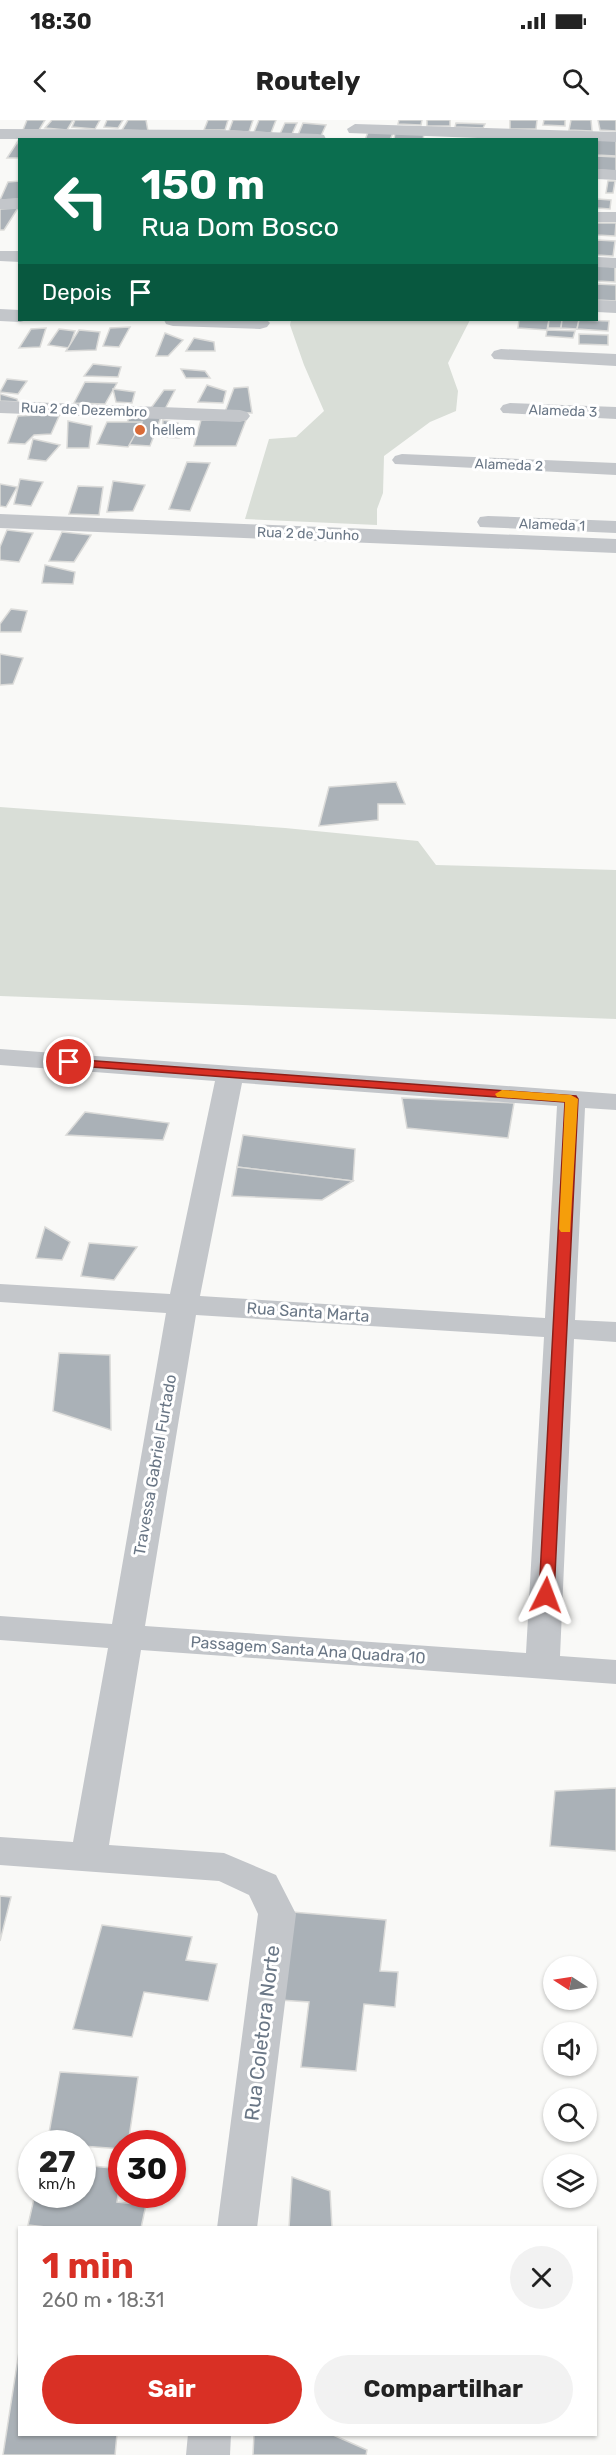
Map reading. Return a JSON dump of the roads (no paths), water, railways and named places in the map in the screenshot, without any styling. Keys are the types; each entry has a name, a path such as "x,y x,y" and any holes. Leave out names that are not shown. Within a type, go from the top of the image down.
{"street":[{"path":"355,129 616,137"},
{"path":"0,134 220,135 294,138"},
{"path":"598,174 616,175"},
{"path":"0,204 18,204"},
{"path":"598,217 616,217"},
{"path":"0,256 18,257"},
{"path":"598,262 616,263"},
{"path":"598,306 616,307"},
{"path":"0,315 18,316"},
{"path":"202,321 260,323"},
{"path":"501,355 616,360"},
{"name":"Rua 2 de Dezembro","path":"0,407 240,416"},
{"name":"Alameda 3","path":"510,409 616,413"},
{"name":"Alameda 2","path":"402,460 616,469"},
{"name":"Rua 2 de Junho","path":"0,521 616,546"},
{"name":"Alameda 1","path":"488,522 616,527"},
{"path":"0,1057 616,1102"},
{"name":"Travessa Gabriel Furtado","path":"89,1857 183,1305 230,1075"},
{"path":"542,1666 571,1099"},
{"name":"Rua Santa Marta","path":"0,1293 616,1332"},
{"name":"Passagem Santa Ana Quadra 10","path":"0,1628 616,1672"},
{"path":"0,1851 89,1857"},
{"name":"Rua Coletora Norte","path":"89,1857 224,1867 263,1885 277,1914 237,2226"},
{"path":"208,2455 210,2436"}],"place":[{"name":"hellem","path":"140,430"}]}
